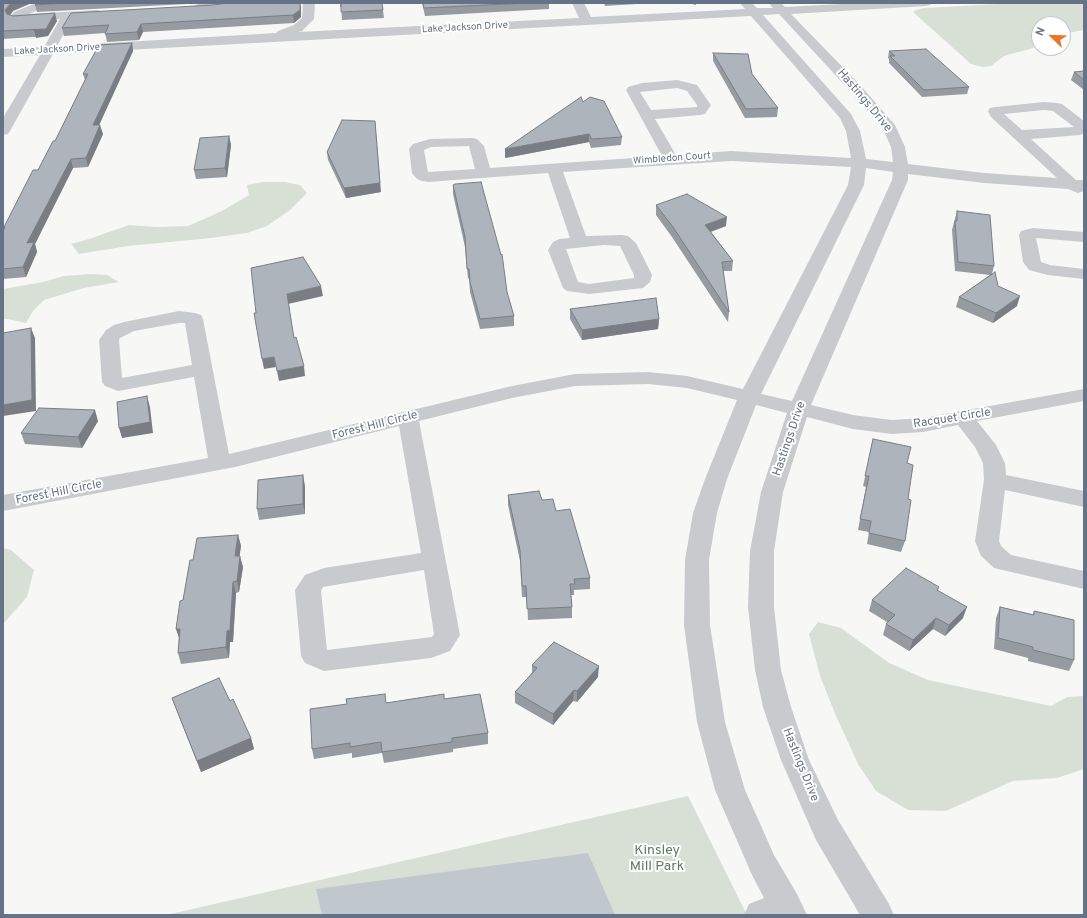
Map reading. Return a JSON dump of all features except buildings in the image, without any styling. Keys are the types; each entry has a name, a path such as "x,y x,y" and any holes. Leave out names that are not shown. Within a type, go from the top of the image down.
{"street":[{"path":"46,3 18,14 15,18 110,14 72,3"},
{"path":"275,37 296,29 308,19 309,3"},
{"path":"578,3 588,21"},
{"name":"Lake Jackson Drive","path":"3,53 308,35 588,21 750,8 926,3"},
{"path":"192,10 215,5"},
{"name":"Hastings Drive","path":"778,7 855,88 890,128 898,147 901,168 900,180 799,409 772,492 762,551 761,607 768,670 777,707 795,760 827,830 878,915"},
{"name":"Hastings Drive","path":"750,8 846,117 853,131 859,163 856,185 749,397 716,479 705,513 697,560 698,624 711,722 730,790 762,865 779,912"},
{"path":"3,131 68,16"},
{"path":"308,19 313,23 315,30 308,35"},
{"path":"1018,135 1075,132 1082,129 1081,126 1057,107 1044,106 995,111 996,114 1018,135 1080,187"},
{"path":"646,115 671,159"},
{"name":"Wimbledon Court","path":"484,173 704,157 758,156 859,163"},
{"path":"859,163 1080,187"},
{"path":"554,168 580,242"},
{"path":"1084,237 1040,233 1027,235 1032,262 1035,266 1048,270 1084,274"},
{"path":"622,240 628,243 643,275 643,279 637,284 589,289 573,287 569,284 557,250 559,246 565,243 580,242 622,240"},
{"path":"203,369 118,385 112,382 109,340 113,334 131,326 179,317 194,319 220,463"},
{"name":"Forest Hill Circle","path":"3,503 220,463 512,392 575,380 648,378 687,382 749,397"},
{"name":"Racquet Circle","path":"749,397 853,422 892,427 923,426 1084,395"},
{"path":"408,418 434,560 447,635 441,644 431,648 324,662 314,656 308,590 314,581 324,577 434,560"},
{"path":"963,418 985,445 994,463 995,480 987,542 990,550 1003,562 1084,580"},
{"path":"995,480 1084,499"}],"green space":[{"path":"1015,3 1084,3 1084,30 1071,32 1071,16 1031,16 1031,49 1004,56 991,66 983,67 971,64 913,12 924,8"},
{"path":"263,182 285,182 300,185 307,193 290,210 267,226 247,233 128,246 79,254 71,244 129,225 157,227 188,226 222,211 249,195 247,185"},
{"path":"91,274 107,275 119,282 84,288 44,300 33,311 26,323 3,319 3,289 43,282 64,276"},
{"path":"3,548 11,550 34,570 27,597 3,624"},
{"path":"818,622 841,628 889,663 928,680 1051,706 1067,697 1084,696 1084,769 1057,778 1013,781 946,811 908,810 876,791 858,764 820,676 809,634"},
{"name":"Kinsley Mill Park","path":"688,796 747,915 166,915"}],"shaded area":[{"path":"588,853 615,915 322,915 316,889"}]}
